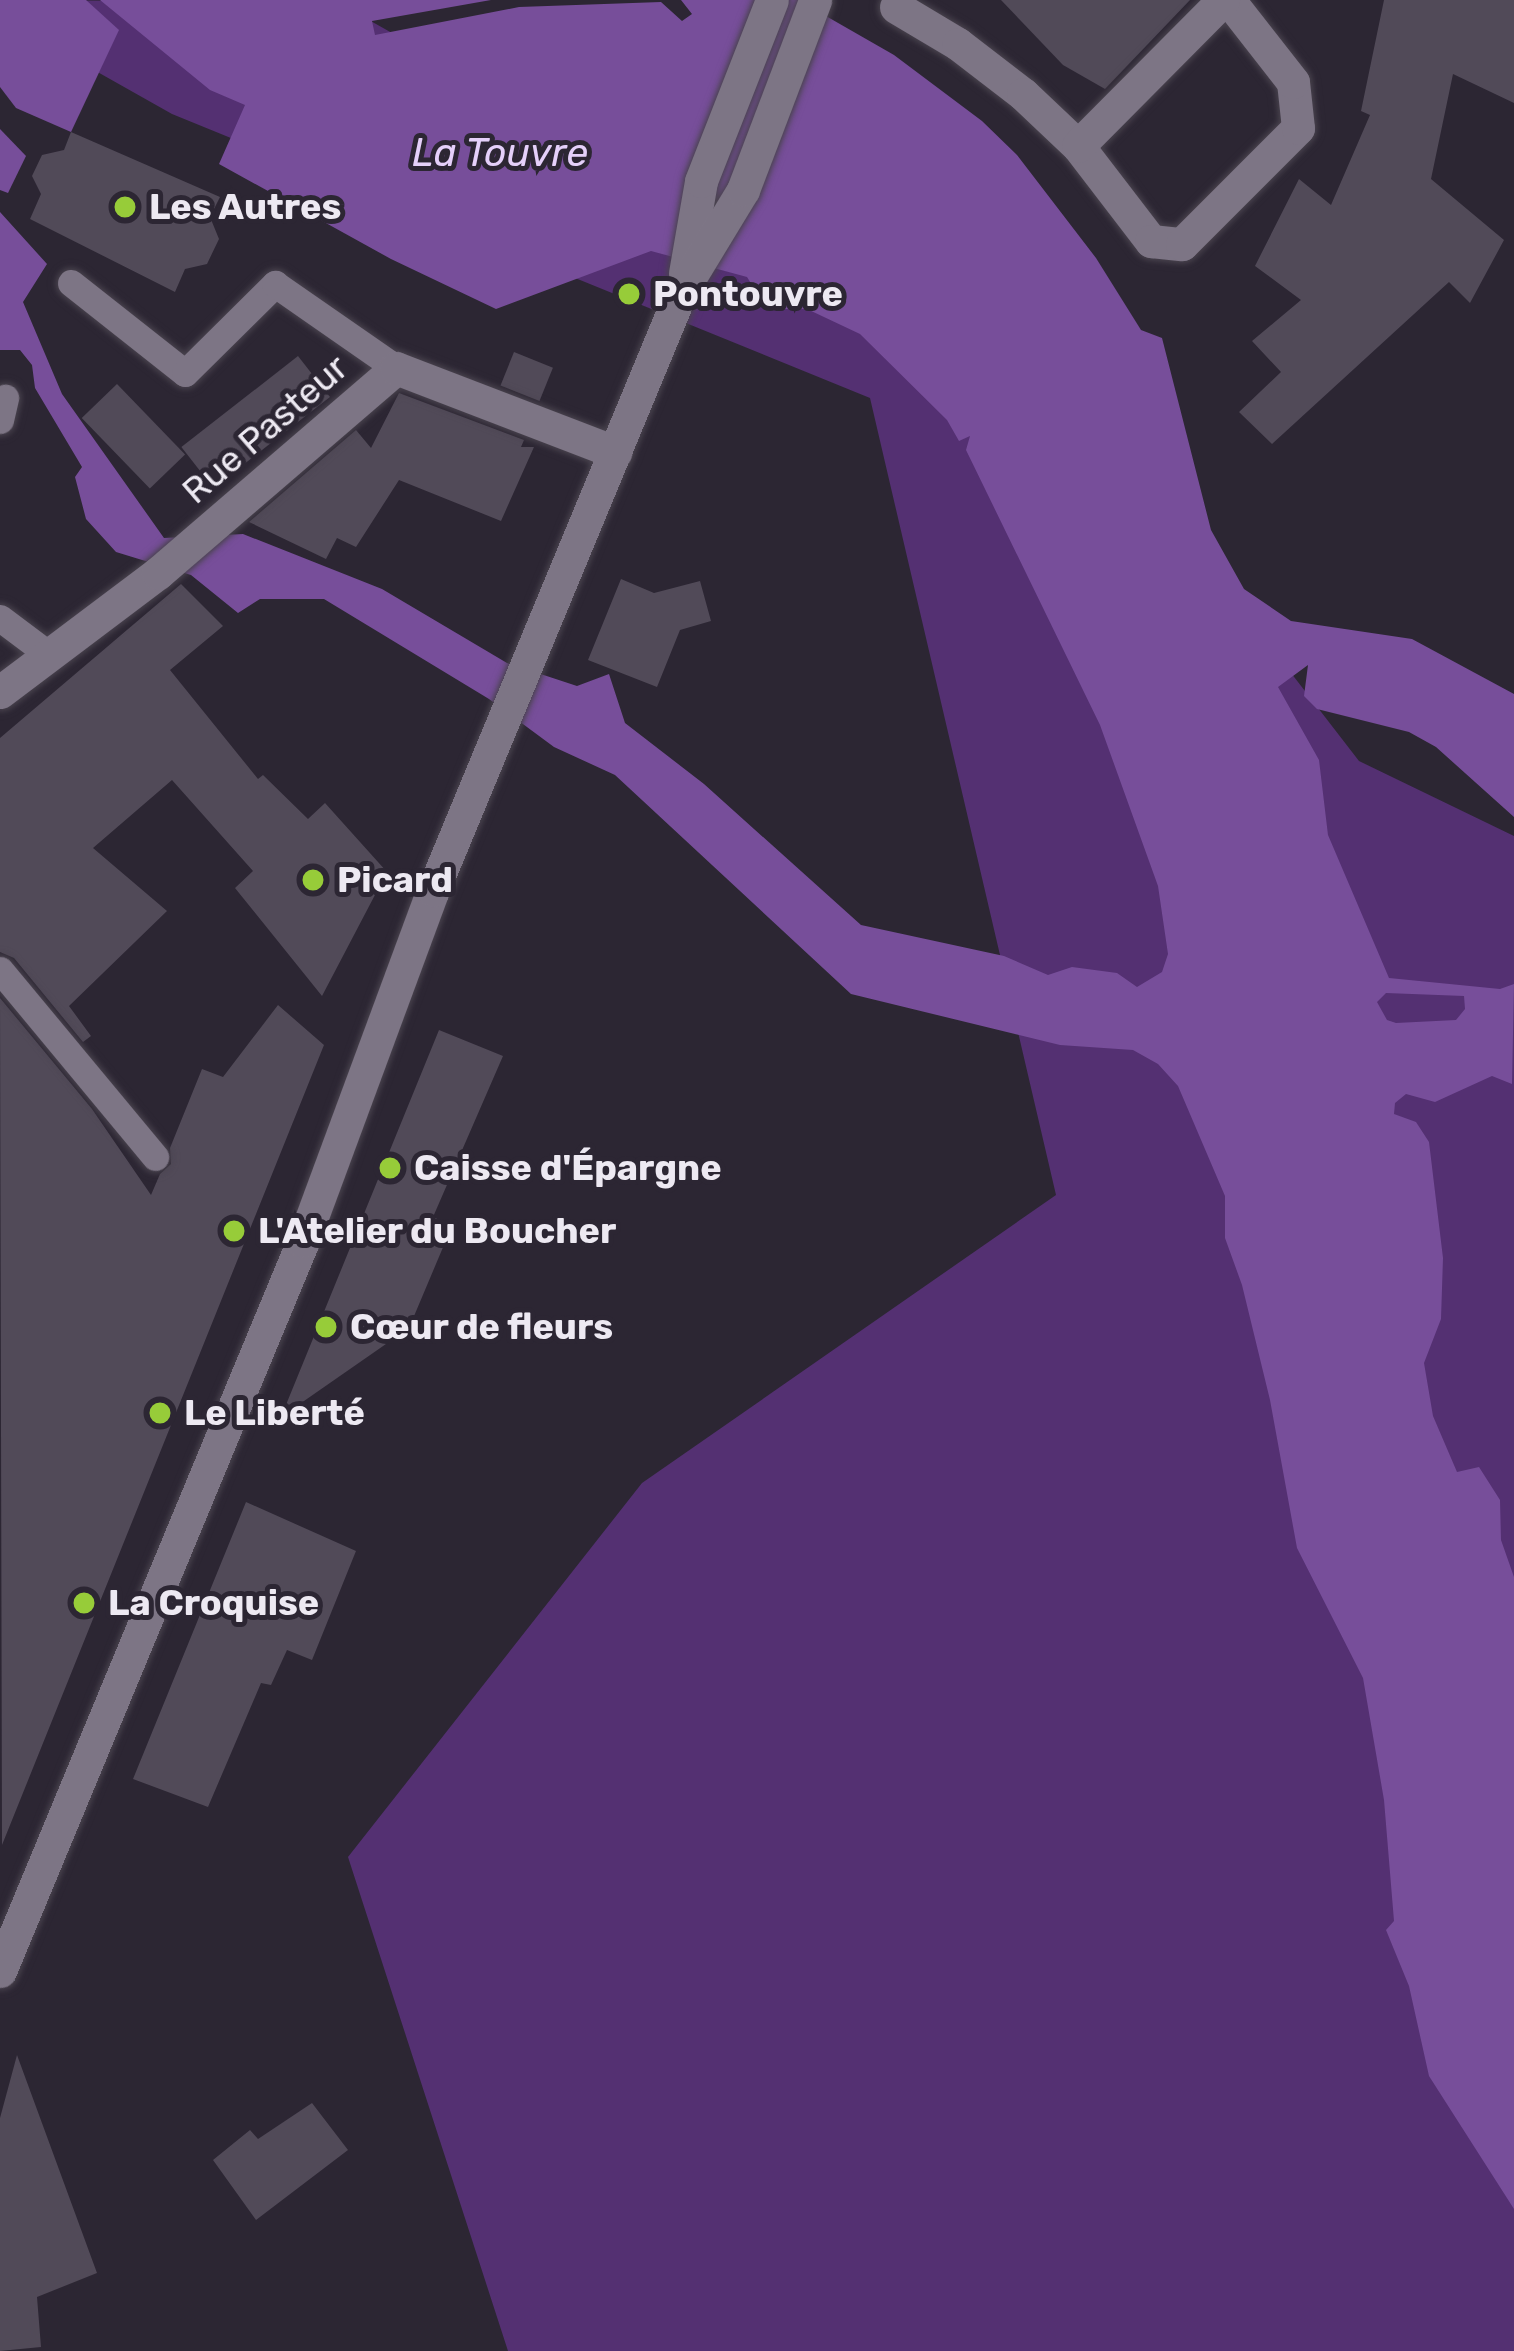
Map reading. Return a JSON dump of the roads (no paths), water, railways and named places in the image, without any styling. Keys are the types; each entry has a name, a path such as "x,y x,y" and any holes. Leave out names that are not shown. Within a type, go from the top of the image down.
{"main road":[{"path":"682,292 701,181 772,0"},
{"path":"0,1971 304,1241 433,890 682,292 742,190 815,0"},
{"path":"896,7 958,44 1078,146 1150,241 1182,244 1298,128 1293,82 1226,0 1078,146"},
{"name":"Rue Pasteur","path":"0,692 158,573 396,368 615,452"}],"lane":[{"path":"71,283 184,373 274,284 396,368"},
{"path":"0,618 48,654"},
{"path":"0,970 155,1156"}],"water":[{"path":"0,0 86,0 119,30 71,132 16,108 0,87"},
{"name":"La Touvre","path":"100,0 491,0 372,21 375,35 519,7 661,2 682,21 692,14 681,0 798,0 894,55 982,121 1017,155 1096,258 1141,330 1162,338 1211,530 1244,589 1291,621 1412,639 1514,694 1514,817 1436,747 1409,732 1317,709 1304,696 1308,665 1278,687 1319,760 1328,835 1389,978 1500,989 1514,984 1512,1084 1492,1076 1435,1102 1406,1094 1395,1103 1394,1114 1416,1122 1429,1142 1443,1258 1441,1319 1424,1363 1433,1416 1457,1472 1479,1467 1500,1500 1501,1540 1514,1577 1514,2209 1429,2076 1409,1986 1386,1930 1394,1921 1384,1800 1363,1678 1297,1548 1270,1400 1242,1285 1225,1238 1225,1196 1178,1086 1158,1064 1133,1050 1060,1045 851,994 615,775 554,747 489,699 324,599 260,599 238,613 191,575 116,552 86,519 75,477 82,467 35,388 32,365 20,350 0,350 0,212 47,264 23,302 62,394 164,538 243,534 382,589 507,663 577,686 609,674 625,723 704,784 861,925 1004,956 1048,975 1072,967 1117,973 1137,987 1162,972 1168,954 1158,886 1100,725 966,450 970,436 959,441 947,420 860,334 807,309 767,309 747,277 651,251 496,309 391,259 219,164 245,105 210,90","holes":["1386,993 1464,996 1465,1009 1456,1020 1396,1023 1387,1020 1377,1002"]},
{"path":"0,129 26,156 8,193 0,190"}],"place":[{"name":"Les Autres","path":"125,207"},
{"name":"Pontouvre","path":"629,294"},
{"name":"Picard","path":"313,880"},
{"name":"Caisse d'Épargne","path":"390,1168"},
{"name":"L'Atelier du Boucher","path":"234,1231"},
{"name":"Cœur de fleurs","path":"326,1327"},
{"name":"Le Liberté","path":"160,1413"},
{"name":"La Croquise","path":"84,1603"}]}
